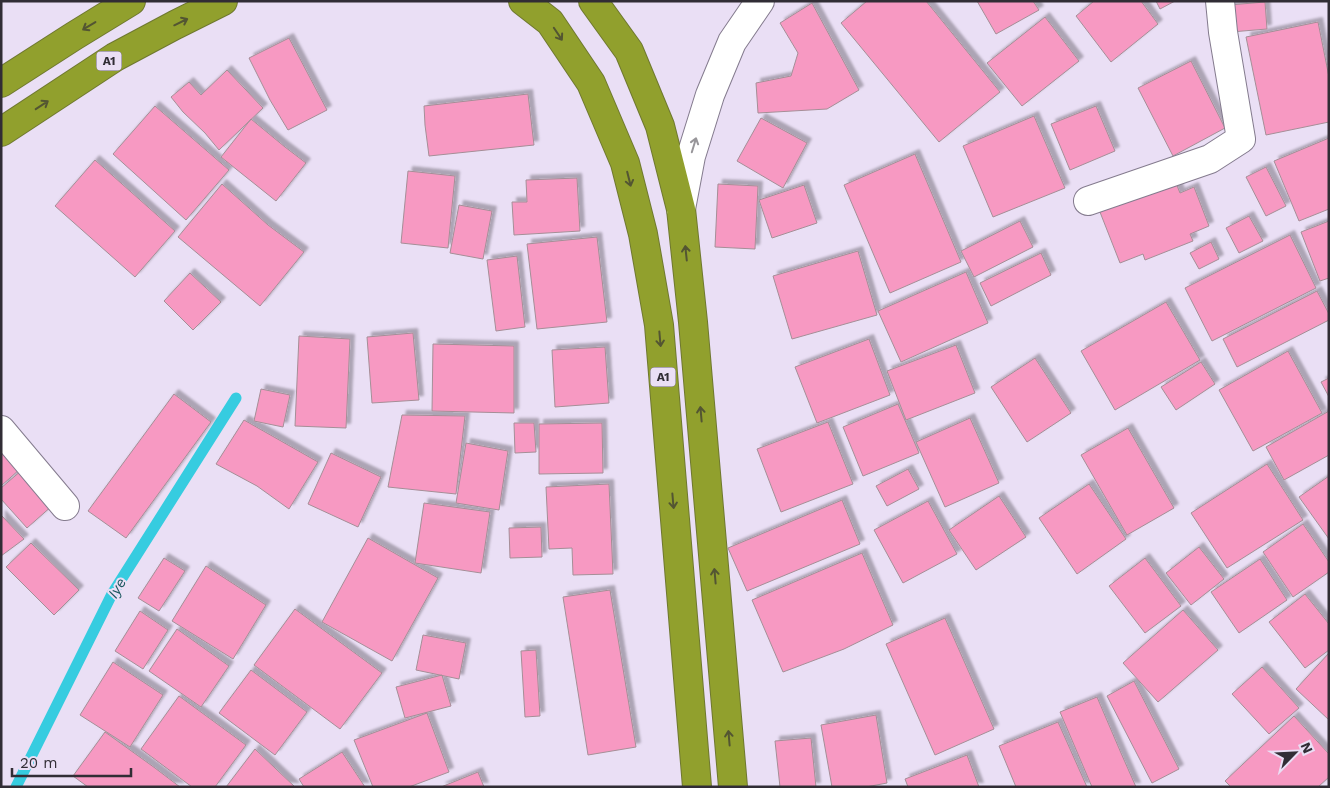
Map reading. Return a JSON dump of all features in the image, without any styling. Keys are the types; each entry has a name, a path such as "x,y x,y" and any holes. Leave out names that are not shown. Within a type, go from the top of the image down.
{"highway":[{"path":"1,83 131,1"},
{"name":"A1","path":"1,132 115,57 223,1"},
{"name":"A1","path":"523,1 550,22 591,83 625,163 643,234 659,324 697,787"},
{"path":"593,1 629,51 660,126 681,209 694,322 733,787"}],"street":[{"path":"681,209 691,156 710,94 732,42 760,1"},
{"path":"1088,201 1210,159 1241,139 1223,32 1220,1"},
{"path":"1,430 65,506"}],"building":[{"path":"867,1 926,1 1000,92 939,142 841,23"},
{"path":"977,1 1033,1 1039,10 996,34"},
{"path":"1094,1 1141,1 1158,24 1111,62 1076,16"},
{"path":"1156,1 1175,1 1160,9"},
{"path":"1265,2 1267,29 1231,32 1229,5"},
{"path":"812,3 859,90 827,109 758,113 756,83 791,76 798,53 780,23"},
{"path":"1045,17 1079,61 1022,106 987,63"},
{"path":"1318,22 1329,77 1329,122 1266,135 1246,37"},
{"path":"289,38 327,110 288,130 270,100 249,58"},
{"path":"1191,61 1225,128 1173,156 1138,88"},
{"path":"227,70 263,108 219,150 171,97 189,82 201,95"},
{"path":"528,94 534,145 429,156 424,106"},
{"path":"155,106 229,170 186,220 113,154"},
{"path":"1096,106 1115,151 1070,170 1051,124"},
{"path":"1034,116 1065,188 993,217 963,146"},
{"path":"761,118 807,143 783,188 737,161"},
{"path":"251,119 306,163 276,201 221,157"},
{"path":"1329,138 1329,209 1299,221 1274,161"},
{"path":"915,154 961,262 890,293 844,185"},
{"path":"95,160 175,231 135,277 55,206"},
{"path":"1266,167 1286,206 1266,216 1246,177"},
{"path":"408,171 455,176 448,248 401,243"},
{"path":"577,178 580,231 514,235 512,202 527,202 526,180"},
{"path":"1176,183 1180,193 1194,187 1209,226 1190,234 1193,241 1145,260 1143,254 1120,263 1098,207"},
{"path":"222,184 268,225 304,252 260,306 178,237"},
{"path":"718,184 758,186 755,249 715,247"},
{"path":"804,185 817,223 772,238 759,200"},
{"path":"459,205 492,211 483,259 450,253"},
{"path":"1249,216 1263,241 1239,253 1226,228"},
{"path":"1020,221 1033,247 974,277 961,251"},
{"path":"1329,221 1329,278 1320,281 1301,232"},
{"path":"1290,235 1316,288 1212,341 1185,288"},
{"path":"597,237 607,322 537,329 527,244"},
{"path":"1211,242 1219,259 1199,269 1190,253"},
{"path":"858,251 877,315 792,339 773,276"},
{"path":"1041,253 1051,275 991,306 980,283"},
{"path":"517,256 525,327 496,331 487,260"},
{"path":"966,272 988,323 901,362 878,311"},
{"path":"190,273 221,302 193,330 164,301"},
{"path":"1317,291 1329,314 1329,320 1237,367 1223,339"},
{"path":"1166,302 1200,360 1115,410 1081,351"},
{"path":"413,333 419,400 372,403 367,337"},
{"path":"299,336 350,339 346,428 295,426"},
{"path":"869,339 890,395 817,423 795,367"},
{"path":"433,344 514,346 514,413 432,411"},
{"path":"956,345 975,393 906,420 887,371"},
{"path":"605,347 609,403 555,407 552,350"},
{"path":"1288,351 1322,413 1253,451 1219,390"},
{"path":"1035,358 1071,413 1027,442 991,387"},
{"path":"1201,362 1215,384 1176,410 1161,387"},
{"path":"1329,378 1329,397 1321,382"},
{"path":"261,389 290,395 283,427 254,421"},
{"path":"174,394 211,422 126,538 88,511"},
{"path":"898,404 919,453 863,476 843,427"},
{"path":"1329,411 1329,455 1284,480 1266,447"},
{"path":"402,415 465,416 456,494 388,487"},
{"path":"970,418 999,483 945,507 916,442"},
{"path":"244,420 318,462 289,509 257,486 216,464"},
{"path":"828,422 853,484 781,512 757,449"},
{"path":"514,423 534,423 536,452 515,453"},
{"path":"602,423 603,473 539,474 539,424"},
{"path":"1128,428 1174,508 1127,535 1081,455"},
{"path":"466,443 508,451 499,510 456,503"},
{"path":"1,448 20,469 1,486"},
{"path":"331,453 381,477 358,527 308,504"},
{"path":"1267,464 1303,520 1227,568 1191,513"},
{"path":"908,469 919,489 887,506 876,486"},
{"path":"22,470 53,505 27,528 1,499 1,488"},
{"path":"1329,476 1329,539 1299,497"},
{"path":"609,484 613,574 573,575 572,548 549,549 546,487"},
{"path":"1089,484 1126,539 1077,574 1039,518"},
{"path":"999,496 1026,537 976,570 949,530"},
{"path":"842,500 860,544 747,591 728,548"},
{"path":"928,501 957,554 903,583 874,530"},
{"path":"424,503 490,512 481,573 415,563"},
{"path":"1,515 24,539 1,556"},
{"path":"1303,524 1329,562 1329,572 1293,597 1263,552"},
{"path":"541,527 542,557 510,558 509,528"},
{"path":"368,538 438,578 392,661 322,622"},
{"path":"31,543 79,590 54,615 6,567"},
{"path":"1199,547 1224,579 1191,605 1166,573"},
{"path":"862,553 893,625 844,649 783,672 752,600"},
{"path":"164,558 185,571 159,611 138,598"},
{"path":"1145,558 1181,606 1145,633 1109,586"},
{"path":"1260,559 1287,600 1239,633 1211,592"},
{"path":"206,566 266,605 233,659 172,621"},
{"path":"610,590 636,747 588,755 563,597"},
{"path":"1305,594 1329,624 1329,650 1305,668 1269,622"},
{"path":"295,609 382,673 340,729 254,665"},
{"path":"1183,610 1218,650 1158,702 1123,663"},
{"path":"140,611 168,630 143,669 115,651"},
{"path":"945,618 994,729 935,755 886,644"},
{"path":"177,629 229,666 201,707 149,671"},
{"path":"423,635 466,643 459,679 416,670"},
{"path":"536,650 540,716 525,717 521,651"},
{"path":"1329,653 1329,720 1296,689"},
{"path":"113,662 163,695 130,747 80,715"},
{"path":"1262,667 1299,708 1269,734 1232,694"},
{"path":"251,670 307,712 275,755 219,713"},
{"path":"442,675 451,706 405,718 396,687"},
{"path":"1134,681 1179,769 1152,783 1107,696"},
{"path":"179,696 246,745 215,787 192,787 141,749"},
{"path":"1097,697 1136,787 1092,787 1060,712"},
{"path":"427,713 449,772 409,787 373,787 354,740"},
{"path":"876,715 887,783 866,787 832,787 821,725"},
{"path":"1294,716 1329,754 1329,777 1318,787 1231,787 1225,781"},
{"path":"1058,722 1087,787 1016,787 999,746"},
{"path":"105,732 180,787 88,787 73,776"},
{"path":"811,738 816,787 780,787 775,741"},
{"path":"255,749 295,787 226,787"},
{"path":"342,752 365,787 304,787 299,779"},
{"path":"967,755 979,787 908,787 905,779"},
{"path":"478,772 484,787 441,787"}],"waterway":[{"name":"Iye","path":"16,787 112,594 236,398"}]}
